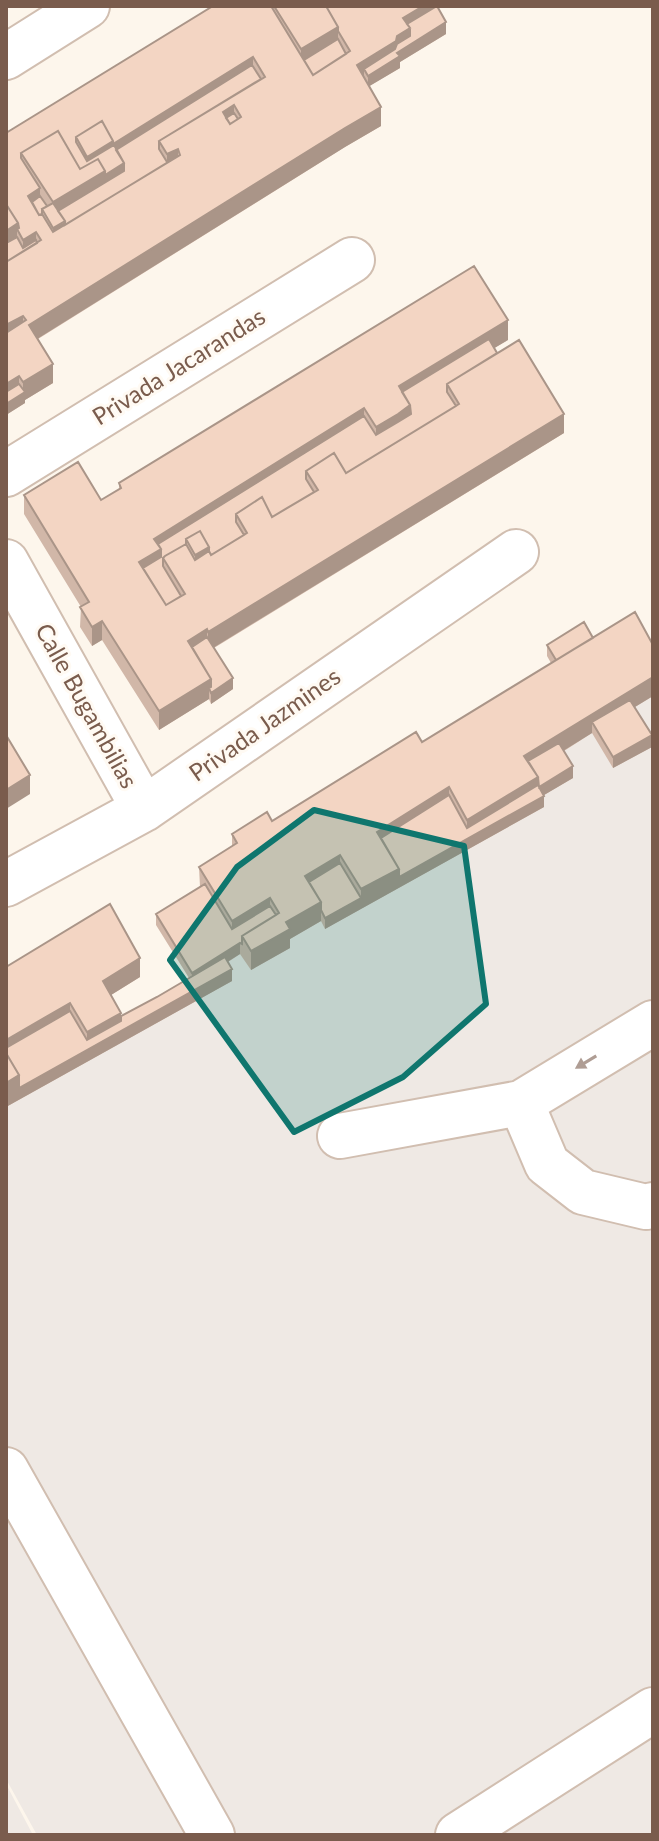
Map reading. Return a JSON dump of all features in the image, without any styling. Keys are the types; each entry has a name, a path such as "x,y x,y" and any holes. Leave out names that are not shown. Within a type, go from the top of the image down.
{"street":[{"path":"6,57 87,6"},
{"name":"Privada Jacarandas","path":"6,474 352,260"},
{"name":"Privada Jazmines","path":"6,884 144,809 516,552"},
{"name":"Calle Bugambilias","path":"6,562 144,809"},
{"path":"340,1136 521,1103 653,1023"},
{"path":"521,1103 547,1164 583,1192 646,1207 653,1205"},
{"path":"6,1470 212,1835"},
{"path":"458,1835 653,1710"}],"highlighted area":[{"path":"314,810 464,846 486,1004 403,1077 294,1132 170,960 237,867"}],"shaded area":[{"path":"653,682 653,1835 37,1835 6,1779 6,1101"},
{"path":"6,1784 33,1835 6,1835"}],"building":[{"path":"213,6 271,6 313,75 350,51 326,6 423,6 403,18 410,28 397,36 396,41 357,65 381,107 29,325 53,364 23,382 19,376 6,384 6,333 26,320 23,316 6,325 6,262 41,240 36,232 23,240 17,229 18,223 6,204 6,133","holes":["253,57 265,77 159,141 167,154 178,149 180,155 53,232 42,214 39,215 28,196 40,188 21,153 58,131 80,169 98,159 105,175 124,163 114,145 87,161 76,137 102,121 113,144","234,105 241,117 230,124 223,112"]},
{"path":"274,6 326,6 338,27 301,49"},
{"path":"437,6 446,22 397,53 400,56 368,76 364,69 410,36 407,24"},
{"path":"338,39 346,54 313,75 304,60"},
{"path":"252,65 261,79 159,141 159,149 167,162 173,159 65,225 58,211 124,171 124,163 116,150"},
{"path":"234,113 238,119 230,124 226,118"},
{"path":"102,121 113,141 87,157 76,137"},
{"path":"58,131 80,169 98,159 105,171 53,202 21,153"},
{"path":"40,196 47,206 39,215 32,202"},
{"path":"53,203 65,221 53,228 42,209"},
{"path":"6,204 18,223 6,231"},
{"path":"17,237 23,248 36,240 37,243 6,262 6,243"},
{"path":"474,266 508,320 399,386 410,405 398,414 376,427 364,408 154,539 161,549 139,562 166,605 185,594 163,558 165,556 186,544 195,560 209,551 211,555 247,533 236,514 262,497 272,517 318,490 306,471 334,453 346,473 459,404 447,384 519,340 564,414 208,632 207,629 188,641 211,679 159,711 102,621 92,627 80,607 89,602 24,495 78,462 101,500 121,488 119,483"},
{"path":"489,339 497,353 447,384 447,392 456,406 346,473 334,453 306,471 306,479 314,492 272,517 262,497 236,514 236,522 244,535 211,555 200,531 186,539 186,544 165,556 163,566 181,596 166,605 143,568 161,557 158,544 364,416 376,435 411,414 410,405 402,392"},
{"path":"19,384 25,392 6,404 6,392"},
{"path":"200,531 209,547 195,555 186,539"},
{"path":"635,612 653,645 653,677 524,756 538,777 467,820 449,787 377,832 399,869 361,889 340,855 305,876 321,902 286,922 290,929 251,951 242,936 279,913 270,898 232,921 199,867 237,843 232,834 267,812 272,821 416,732 422,742"},
{"path":"584,622 593,638 556,660 547,645"},
{"path":"207,637 233,678 211,693 211,679 192,647"},
{"path":"630,700 652,735 613,757 592,722"},
{"path":"6,735 30,775 6,790"},
{"path":"559,743 573,766 539,787 538,777 528,761"},
{"path":"538,785 544,796 399,877 399,869 381,838 449,795 467,828"},
{"path":"340,863 361,898 325,918 321,902 309,882"},
{"path":"205,884 232,929 270,906 276,915 242,936 242,944 192,973 156,914"},
{"path":"110,904 140,958 103,981 121,1013 87,1032 70,1003 6,1040 6,967"},
{"path":"225,957 232,969 19,1088 19,1075 6,1048 70,1011 87,1040 121,1021 121,1016"},
{"path":"6,1053 19,1075 6,1083"}]}
